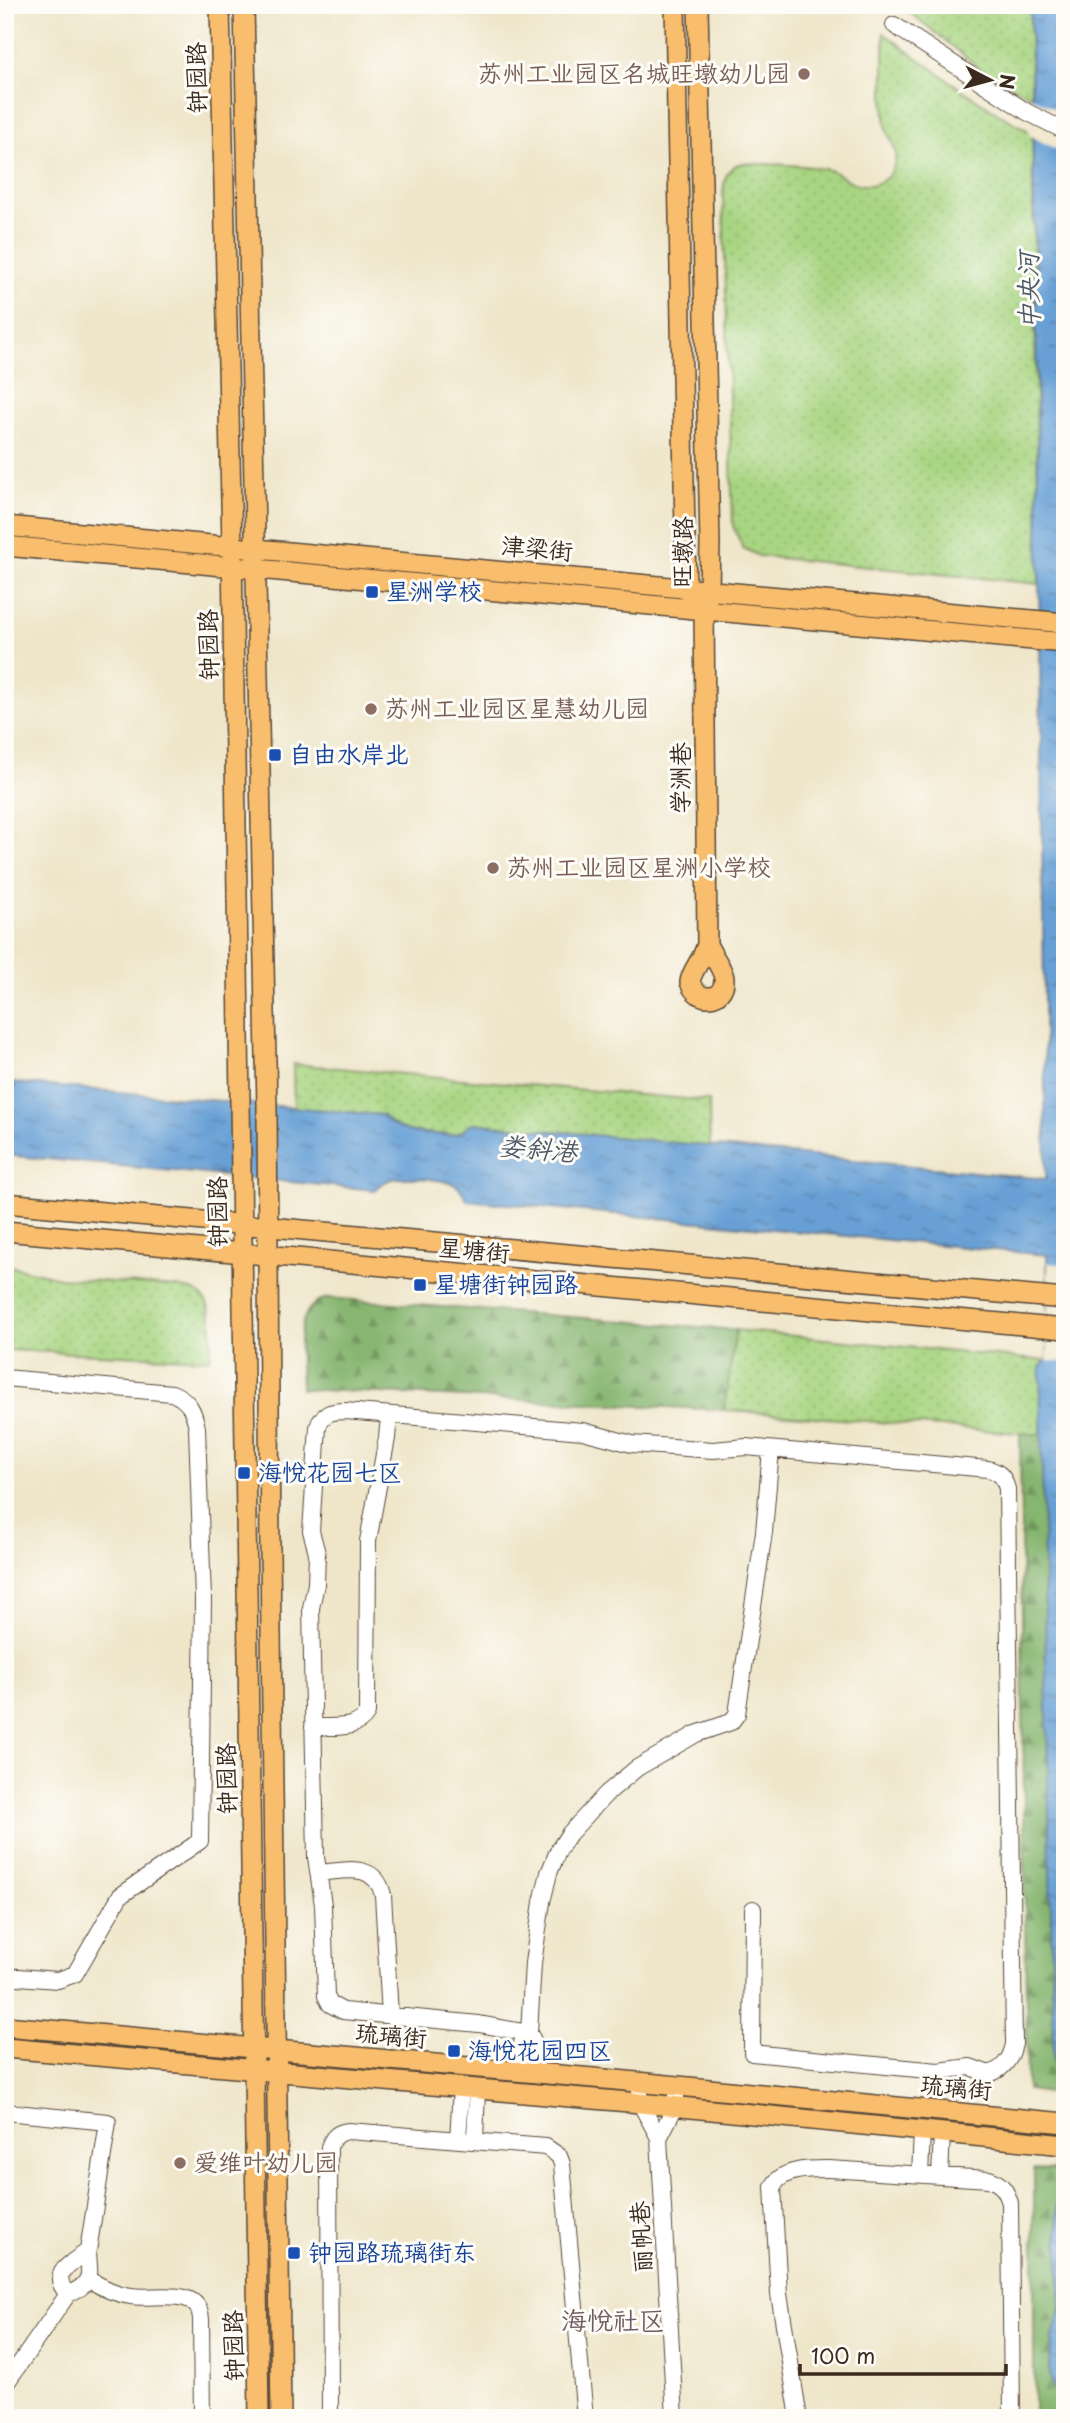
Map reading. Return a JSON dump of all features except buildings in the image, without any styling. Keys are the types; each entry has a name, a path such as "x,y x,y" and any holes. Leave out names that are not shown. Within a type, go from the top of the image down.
{"main road":[{"name":"钟园路","path":"220,5 241,1104 259,2418"},
{"name":"钟园路","path":"244,5 267,1107 281,2418"},
{"name":"旺墩路","path":"675,5 686,587 704,612"},
{"name":"旺墩路","path":"698,5 709,590 704,612"},
{"name":"津梁街","path":"5,526 232,557"},
{"name":"津梁街","path":"5,546 232,557 686,587 1065,623"},
{"name":"津梁街","path":"256,559 704,612 1065,643"},
{"name":"学洲巷","path":"704,612 707,944"},
{"name":"星塘街","path":"5,1203 1056,1298"},
{"name":"星塘街","path":"5,1231 1056,1328"},
{"name":"琉璃街","path":"5,2026 1060,2122"},
{"name":"琉璃街","path":"5,2048 640,2103 1060,2145"}],"street":[{"path":"894,25 1027,112 1065,131"},
{"path":"5,1378 172,1393 189,1404 195,1415 197,1428 203,1599 200,1841 120,1896 75,1974 58,1980 5,1976"},
{"path":"529,2033 479,2024 343,2011 330,2004 326,1996 323,1905 316,1857 312,1608 317,1553 311,1531 318,1427 324,1416 337,1411 583,1432 632,1444 713,1450 746,1447 988,1469 1004,1478 1007,1489 1014,2044 1012,2057 989,2074 970,2067 939,2071 752,2053 753,1909"},
{"path":"313,1727 352,1726 359,1724 367,1713 368,1541 389,1415"},
{"path":"526,2072 535,2044 529,2033 537,1931 549,1874 558,1851 569,1834 606,1794 636,1768 687,1738 731,1722 737,1714 764,1532 771,1450"},
{"path":"318,1873 363,1871 372,1874 381,1885 390,2016"},
{"name":"丽帆巷","path":"639,2082 640,2103 659,2138 675,2418"},
{"path":"659,2138 675,2107 677,2086"},
{"path":"466,2141 469,2089"},
{"path":"5,2112 108,2122 88,2251 91,2272 89,2279 68,2294 5,2385"},
{"path":"330,2418 329,2147 332,2139 349,2131 546,2147 559,2156 562,2164 585,2418"},
{"path":"920,2175 932,2133"},
{"path":"932,2133 940,2176"},
{"path":"799,2418 779,2294 773,2187 775,2182 788,2174 807,2169 989,2179 1001,2184 1010,2203 1012,2418"},
{"path":"68,2294 62,2284 62,2272 88,2251"},
{"path":"89,2279 100,2287 127,2296 181,2297 197,2303 201,2309 202,2418"}],"green space":[{"path":"901,5 1030,5 1031,96 983,71"},
{"path":"884,33 975,98 1032,133 1039,584 759,556 743,548 733,526 723,195 725,179 729,170 743,163 825,169 864,185 878,183 886,178 894,166 896,153 887,131 885,114"},
{"path":"293,1064 709,1101 710,1148 472,1123 460,1133 452,1135 423,1133 396,1127 382,1115 294,1109"},
{"path":"5,1265 60,1278 177,1287 194,1291 202,1296 210,1312 210,1359 5,1350"},
{"path":"329,1298 736,1330 724,1410 301,1389 300,1335 303,1322 308,1311 317,1302"},
{"path":"736,1330 1047,1361 1040,1368 1043,1435 724,1410"},
{"path":"1020,1433 1043,1435 1055,2094 1027,2090"},
{"path":"1034,2169 1056,2170 1061,2308 1049,2366 1052,2384 1065,2411 1065,2418 1034,2418"}],"water":[{"name":"娄斜港","path":"1030,5 1065,5 1065,2411 1052,2384 1049,2366 1053,2336 1061,2308 1040,1367 1047,1360 1047,1255 467,1200 457,1186 423,1178 395,1179 385,1182 375,1190 5,1155 5,1082 382,1115 397,1127 423,1133 452,1135 460,1133 472,1123 1046,1179"}],"pier":[{"path":"1028,95 1065,114 1065,154 1029,135"},
{"path":"1048,1263 1065,1265 1065,1362 1047,1361"}],"place":[{"name":"苏州工业园区名城旺墩幼儿园","path":"804,74"},
{"name":"星洲学校","path":"372,592"},
{"name":"苏州工业园区星慧幼儿园","path":"371,709"},
{"name":"自由水岸北","path":"275,755"},
{"name":"苏州工业园区星洲小学校","path":"493,868"},
{"name":"星塘街钟园路","path":"420,1285"},
{"name":"海悦花园七区","path":"244,1473"},
{"name":"海悦花园四区","path":"454,2051"},
{"name":"爱维叶幼儿园","path":"180,2163"},
{"name":"钟园路琉璃街东","path":"294,2253"}],"district":[{"name":"海悦社区","path":"613,2321"}],"water label":[{"name":"中央河","path":"1029,291"}]}
